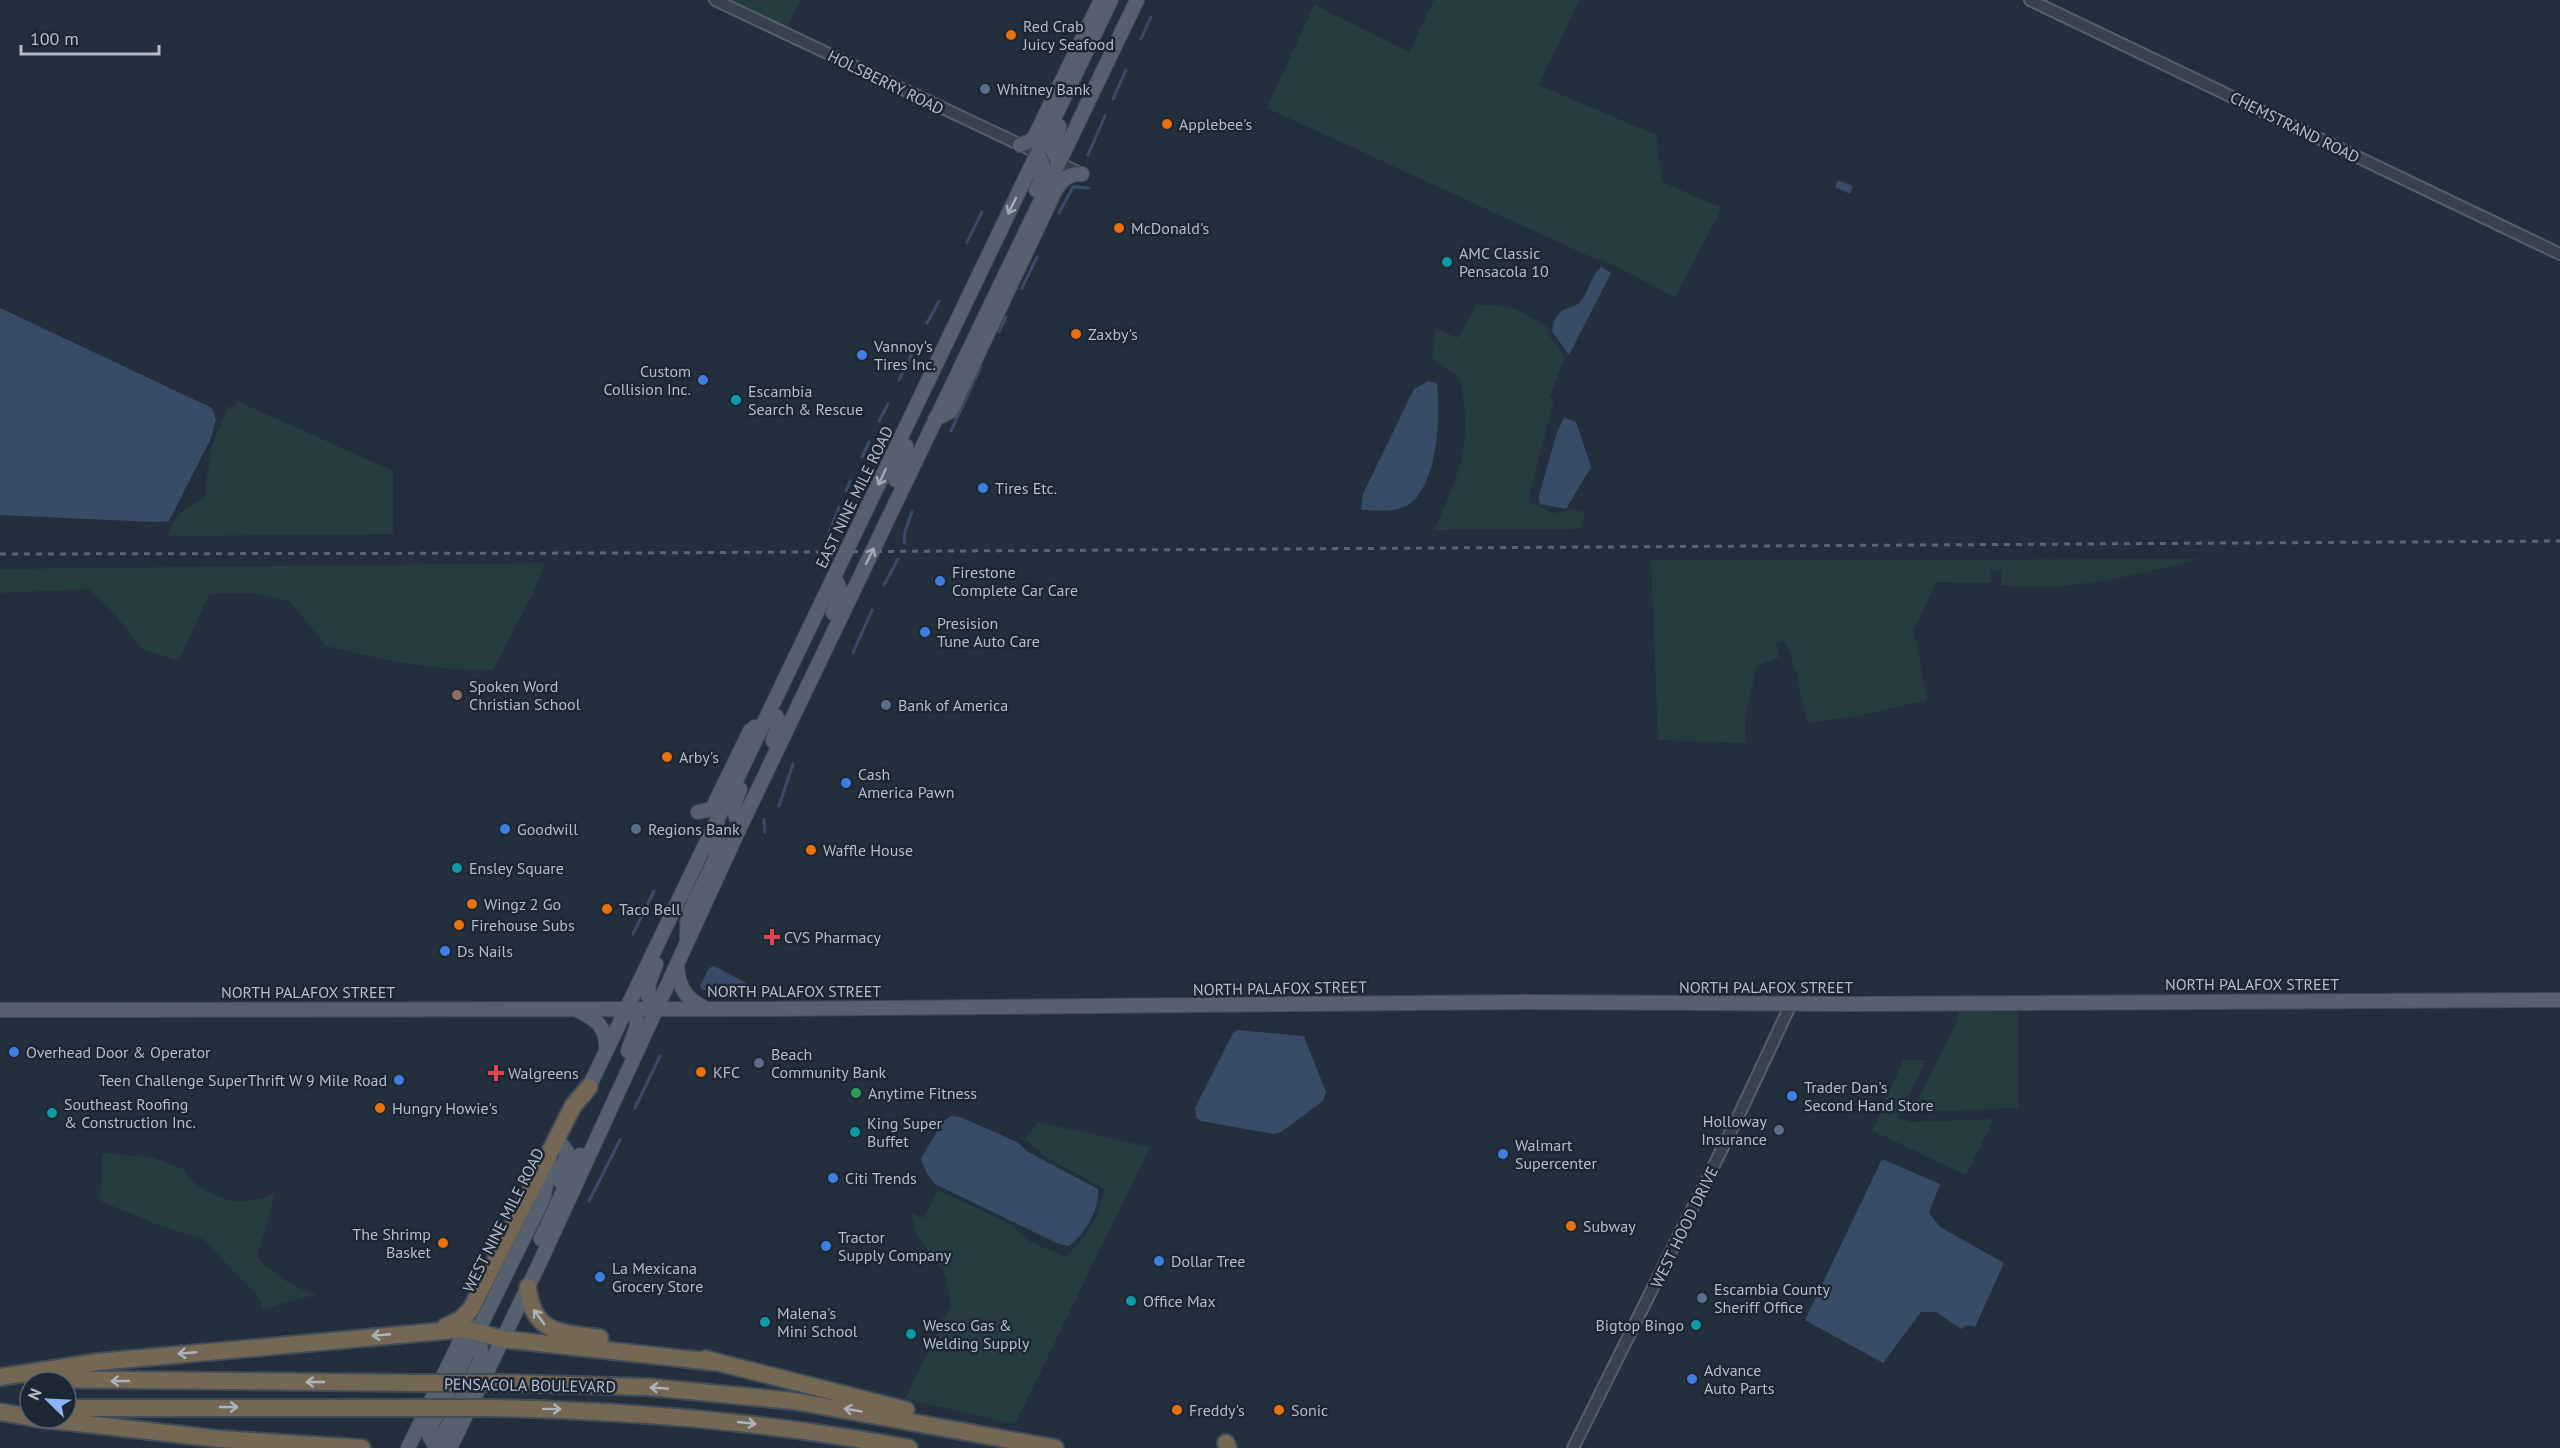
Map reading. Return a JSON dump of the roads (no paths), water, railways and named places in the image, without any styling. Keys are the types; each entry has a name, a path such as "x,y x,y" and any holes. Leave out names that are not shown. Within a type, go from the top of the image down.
{"highway":[{"path":"439,1330 462,1319 471,1309 573,1106 588,1087"},
{"path":"528,1287 536,1316 543,1324 558,1333 671,1347 714,1362 826,1388 1014,1440"},
{"path":"0,1377 96,1362 439,1330 714,1362"},
{"name":"PENSACOLA BOULEVARD","path":"0,1377 578,1384 725,1393 841,1408 1055,1448"},
{"name":"PENSACOLA BOULEVARD","path":"78,1408 494,1408 607,1411 786,1427 909,1448"},
{"path":"0,1410 18,1409"},
{"path":"0,1410 18,1414"},
{"path":"78,1423 220,1439 362,1448"}],"main road":[{"path":"1020,145 1033,140 1101,0"},
{"name":"EAST NINE MILE ROAD","path":"771,717 815,635 817,612 1111,0"},
{"path":"1059,163 1053,152 1055,133 1121,0"},
{"path":"1117,42 1121,14 1128,0"},
{"path":"450,1448 540,1262 741,825 1137,0"},
{"path":"952,385 953,365 1040,182 1044,171 1043,161 1037,153"},
{"path":"935,419 951,411 1056,189 1063,179 1072,174 1082,174"},
{"path":"919,453 913,446 911,436 939,375 939,358"},
{"path":"880,535 880,515 906,457 906,446 898,443"},
{"path":"834,576 855,586"},
{"path":"814,672 815,653 841,591 834,576"},
{"path":"753,800 756,776 778,731 779,722 771,717"},
{"path":"698,812 712,809 750,731 771,717"},
{"path":"540,1262 540,1241 633,1040 636,1016 627,1008 708,838 771,717"},
{"path":"741,825 735,816 736,798 771,717"},
{"path":"687,945 688,918 718,855 721,835 717,821"},
{"path":"658,1008 648,996 649,983 709,856 708,838"},
{"path":"677,966 678,981 685,996 705,1008"},
{"name":"NORTH PALAFOX STREET","path":"0,1010 1526,1002 1791,1004 2560,1000"},
{"path":"573,1008 593,1017 602,1026 605,1033 606,1051"},
{"name":"WEST NINE MILE ROAD","path":"472,1333 543,1199 551,1163 627,1008"},
{"path":"555,1207 567,1152 561,1144"},
{"path":"408,1448 472,1333 482,1347 480,1360 436,1448"}],"street":[{"name":"HOLSBERRY ROAD","path":"715,0 1082,174"},
{"name":"CHEMSTRAND ROAD","path":"2030,0 2560,254"},
{"name":"WEST HOOD DRIVE","path":"1573,1448 1737,1119 1791,1004"}],"water":[{"path":"1838,180 1853,186 1850,194 1835,187"},
{"path":"1601,267 1611,273 1569,355 1552,331 1554,322 1561,311 1582,300"},
{"path":"0,308 212,408 216,420 210,440 169,521 0,515"},
{"path":"1429,381 1437,384 1437,436 1434,456 1422,491 1411,503 1398,509 1361,510 1363,494 1414,389"},
{"path":"1564,418 1576,422 1591,467 1566,509 1540,504 1539,496 1557,432"},
{"path":"714,966 754,987 754,991 702,990 700,986 709,968"},
{"path":"1237,1030 1304,1036 1326,1092 1323,1101 1281,1132 1274,1134 1201,1121 1196,1117 1195,1108 1233,1033"},
{"path":"951,1116 960,1117 1017,1142 1028,1152 1098,1189 1094,1213 1086,1228 1075,1241 1069,1246 1059,1244 935,1184 927,1174 921,1159 943,1121"},
{"path":"1882,1159 1940,1184 1929,1213 1940,1227 2004,1263 1975,1327 1966,1325 1961,1329 1936,1312 1921,1312 1883,1363 1805,1320"}],"waterway":[{"path":"1141,39 1151,17"},
{"path":"1113,99 1126,70"},
{"path":"1088,155 1105,116"},
{"path":"1059,213 1073,187 1089,188"},
{"path":"967,242 982,212"},
{"path":"1022,288 1037,257"},
{"path":"927,323 939,301"},
{"path":"999,332 1006,317"},
{"path":"899,380 912,354"},
{"path":"951,431 981,366"},
{"path":"879,421 888,404"},
{"path":"862,457 869,442"},
{"path":"846,491 850,481"},
{"path":"826,541 839,507"},
{"path":"904,543 905,531 912,512"},
{"path":"884,585 898,559"},
{"path":"853,653 872,610"},
{"path":"779,806 793,764"},
{"path":"764,819 765,832"},
{"path":"633,934 654,891"},
{"path":"635,1108 660,1056"},
{"path":"589,1201 620,1140"}],"railway":[{"path":"0,554 636,553 2560,541"}],"place":[{"name":"Red Crab Juicy Seafood","path":"1011,35"},
{"name":"Whitney Bank","path":"985,89"},
{"name":"Applebee's","path":"1167,124"},
{"name":"McDonald's","path":"1119,228"},
{"name":"AMC Classic Pensacola 10","path":"1447,262"},
{"name":"Zaxby's","path":"1076,334"},
{"name":"Vannoy's Tires Inc.","path":"862,355"},
{"name":"Custom Collision Inc.","path":"703,380"},
{"name":"Escambia Search & Rescue","path":"736,400"},
{"name":"Tires Etc.","path":"983,488"},
{"name":"Firestone Complete Car Care","path":"940,581"},
{"name":"Presision Tune Auto Care","path":"925,632"},
{"name":"Spoken Word Christian School","path":"457,695"},
{"name":"Bank of America","path":"886,705"},
{"name":"Arby's","path":"667,757"},
{"name":"Cash America Pawn","path":"846,783"},
{"name":"Goodwill","path":"505,829"},
{"name":"Regions Bank","path":"636,829"},
{"name":"Waffle House","path":"811,850"},
{"name":"Ensley Square","path":"457,868"},
{"name":"Wingz 2 Go","path":"472,904"},
{"name":"Taco Bell","path":"607,909"},
{"name":"Firehouse Subs","path":"459,925"},
{"name":"CVS Pharmacy","path":"772,937"},
{"name":"Ds Nails","path":"445,951"},
{"name":"Overhead Door & Operator","path":"14,1052"},
{"name":"Beach Community Bank","path":"759,1063"},
{"name":"KFC","path":"701,1072"},
{"name":"Walgreens","path":"496,1073"},
{"name":"Teen Challenge SuperThrift W 9 Mile Road","path":"399,1080"},
{"name":"Anytime Fitness","path":"856,1093"},
{"name":"Trader Dan's Second Hand Store","path":"1792,1096"},
{"name":"Hungry Howie's","path":"380,1108"},
{"name":"Southeast Roofing & Construction Inc.","path":"52,1113"},
{"name":"Holloway Insurance","path":"1779,1130"},
{"name":"King Super Buffet","path":"855,1132"},
{"name":"Walmart Supercenter","path":"1503,1154"},
{"name":"Citi Trends","path":"833,1178"},
{"name":"Subway","path":"1571,1226"},
{"name":"The Shrimp Basket","path":"443,1243"},
{"name":"Tractor Supply Company","path":"826,1246"},
{"name":"Dollar Tree","path":"1159,1261"},
{"name":"La Mexicana Grocery Store","path":"600,1277"},
{"name":"Escambia County Sheriff Office","path":"1702,1298"},
{"name":"Office Max","path":"1131,1301"},
{"name":"Malena's Mini School","path":"765,1322"},
{"name":"Bigtop Bingo","path":"1696,1325"},
{"name":"Wesco Gas & Welding Supply","path":"911,1334"},
{"name":"Advance Auto Parts","path":"1692,1379"},
{"name":"Freddy's","path":"1177,1410"},
{"name":"Sonic","path":"1279,1410"}]}
